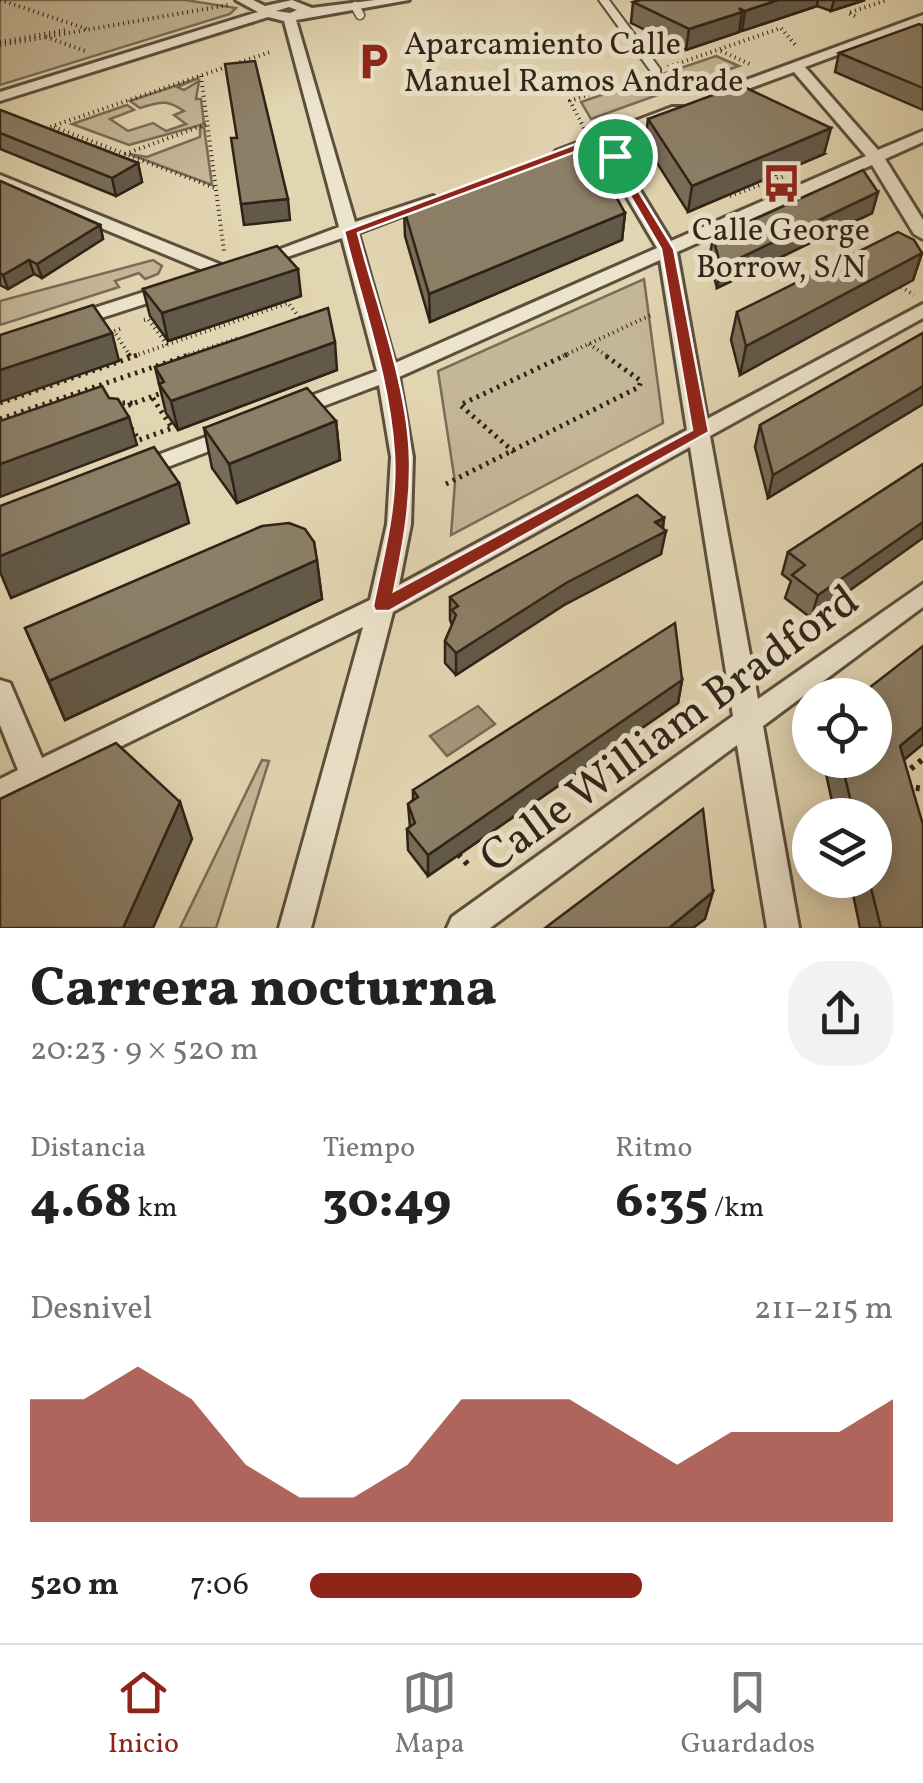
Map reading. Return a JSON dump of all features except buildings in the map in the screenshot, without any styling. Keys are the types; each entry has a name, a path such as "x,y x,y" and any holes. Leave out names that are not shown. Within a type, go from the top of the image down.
{"street":[{"path":"295,9 403,0"},
{"path":"604,0 656,71"},
{"path":"239,2 295,9 357,10 374,3"},
{"path":"0,97 268,7"},
{"path":"295,9 388,374 402,457 399,524 382,606 295,928"},
{"path":"550,158 594,135 799,59 923,19"},
{"path":"799,59 876,158 923,234"},
{"path":"594,135 667,249 784,928"},
{"path":"109,482 388,374 923,136"},
{"path":"0,180 223,272"},
{"path":"56,327 351,231 444,196"},
{"path":"0,793 382,606 701,432 919,302"},
{"name":"Calle William Bradford","path":"463,928 923,594"},
{"path":"0,691 34,776"}],"path":[{"path":"0,0 89,30"},
{"path":"855,16 848,13 886,0"},
{"path":"0,44 227,2"},
{"path":"0,44 239,2"},
{"path":"594,135 570,101 780,28 799,59"},
{"path":"38,35 100,56"},
{"path":"719,49 754,66"},
{"path":"34,132 270,52"},
{"path":"201,76 224,250"},
{"path":"125,154 207,124"},
{"path":"52,126 215,188"},
{"path":"730,196 781,175 792,180"},
{"path":"901,287 919,302"},
{"path":"0,404 288,304 300,318"},
{"path":"286,322 312,314"},
{"path":"514,452 460,404 653,314"},
{"path":"132,358 114,331 148,319 168,346"},
{"path":"0,419 254,333"},
{"path":"446,484 639,387 641,381 589,344"},
{"path":"152,397 172,428 139,440 118,409 169,390"},
{"path":"105,404 135,402"},
{"path":"40,406 43,411 59,410"},
{"path":"904,801 899,785 902,776 923,759"},
{"path":"899,785 923,789"},
{"path":"458,854 471,868"}],"shaded area":[{"path":"0,0 185,0 236,8 230,14 0,85"},
{"path":"716,56 739,66 689,84 666,73"},
{"path":"199,78 177,87 184,90 199,81 196,99 201,99 204,124 129,145 72,124 127,105 134,110 110,119 128,131 153,123 166,131 186,124 174,115 184,111 174,105 161,103 140,108 130,101"},
{"path":"651,78 674,89 591,119 581,102"},
{"path":"204,127 212,185 129,154 147,157 200,137 200,128"},
{"path":"153,260 162,266 158,274 145,279 139,273 115,281 119,287 0,325 0,301"},
{"path":"644,279 663,423 451,535 455,482 438,371"},
{"path":"478,706 495,724 447,756 430,736"},
{"path":"262,760 269,761 216,928 180,928"}],"place":[{"name":"Aparcamiento Calle Manuel Ramos Andrade","path":"374,61"},
{"name":"Calle George Borrow, S/N","path":"781,184"}],"route":[{"path":"601,139 615,156 667,249 701,432 382,606 399,524 402,457 396,407 351,231 601,139"}]}
